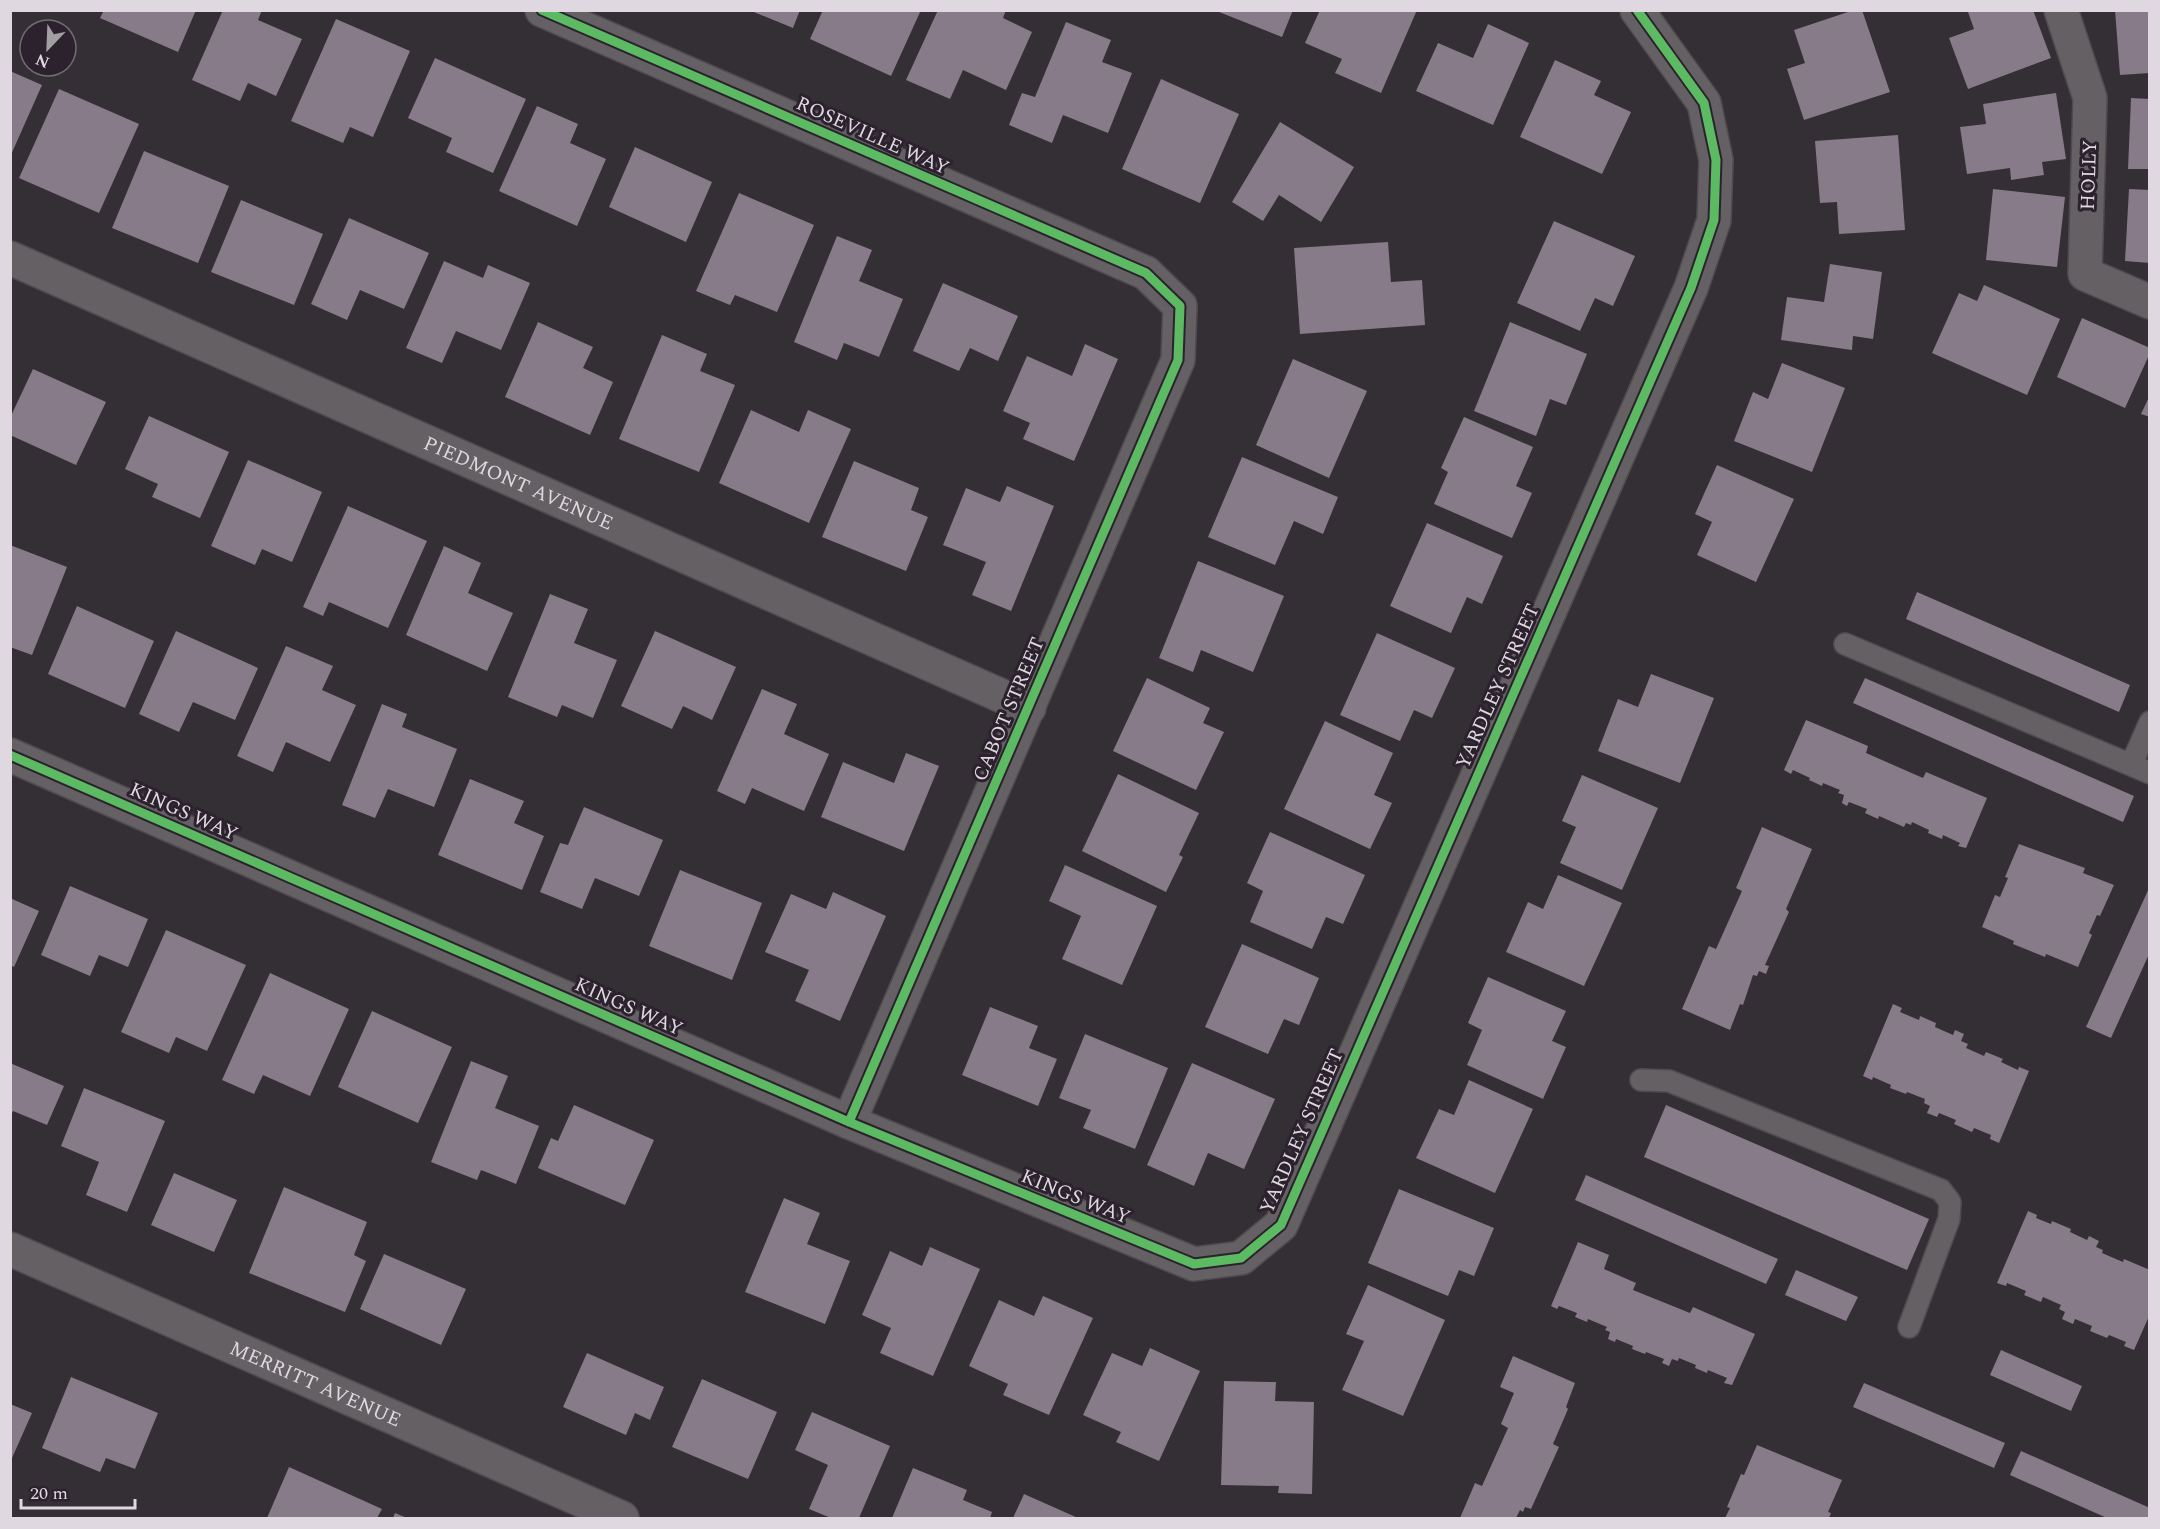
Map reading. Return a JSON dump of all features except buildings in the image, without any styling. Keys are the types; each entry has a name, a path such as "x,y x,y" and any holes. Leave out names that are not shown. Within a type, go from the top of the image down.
{"street":[{"name":"ROSEVILLE WAY","path":"542,10 1146,273 1180,306"},
{"name":"YARDLEY STREET","path":"1241,1258 1281,1225 1691,288 1714,220 1716,160 1704,103 1637,10"},
{"name":"HOLLY","path":"2061,10 2090,98 2085,274 2150,302"},
{"name":"PIEDMONT AVENUE","path":"10,258 1029,708"},
{"name":"CABOT STREET","path":"849,1122 1178,360 1180,306"},
{"name":"KINGS WAY","path":"10,755 849,1122 1194,1264 1241,1258"},
{"name":"MERRITT AVENUE","path":"10,1249 622,1518"}],"lane":[{"path":"1845,644 2140,769 2150,722"},
{"path":"1641,1080 1669,1081 1941,1190 1950,1202 1949,1219 1909,1327"}],"cycle path":[{"path":"542,10 1146,273 1180,306 1178,360 849,1122"},
{"path":"10,755 849,1122 1194,1264 1241,1258 1281,1225 1691,288 1714,220 1716,160 1704,103 1637,10"}]}
